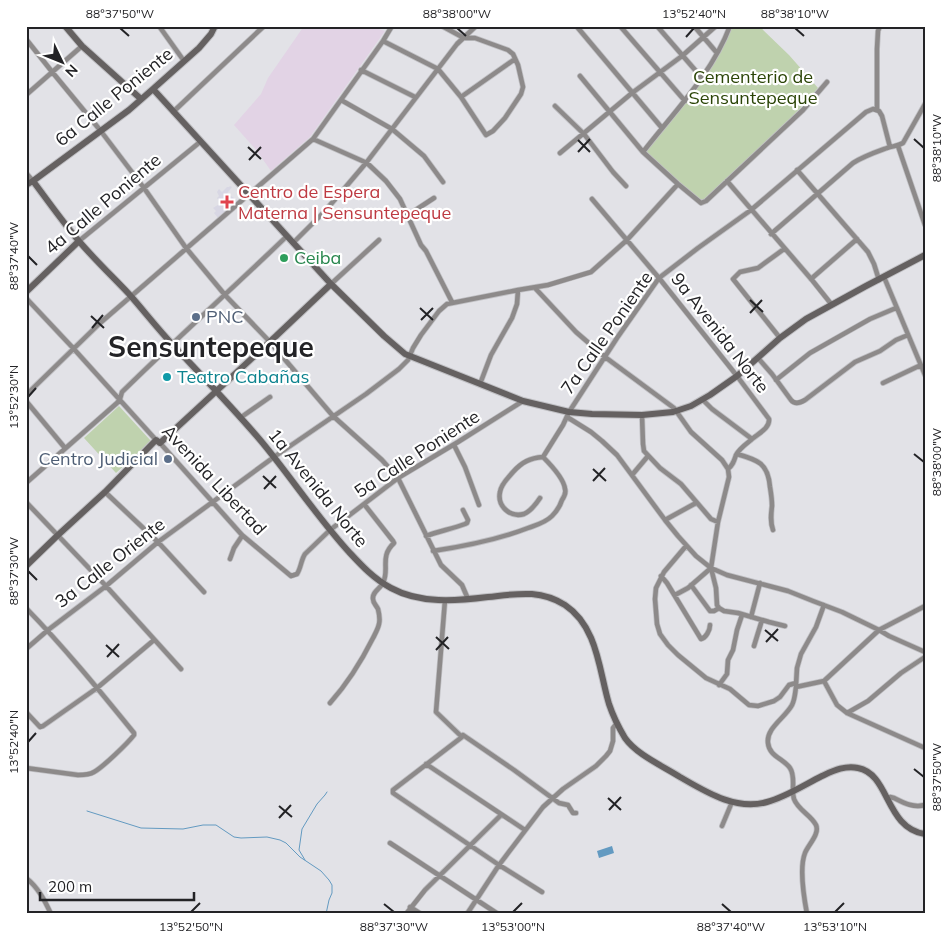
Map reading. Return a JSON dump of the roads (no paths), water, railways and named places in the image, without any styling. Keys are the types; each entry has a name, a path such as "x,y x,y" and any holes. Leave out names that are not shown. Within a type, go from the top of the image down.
{"street":[{"path":"65,26 82,46 141,99"},
{"path":"159,26 184,61"},
{"name":"6a Calle Poniente","path":"30,183 128,110 153,89 206,41 215,26"},
{"path":"173,112 264,26"},
{"path":"26,395 99,324 313,138 392,26"},
{"path":"383,41 438,69 461,96 486,135 494,130 521,94 522,87 518,65 513,54 508,50 476,38 464,38 442,26"},
{"path":"293,243 324,212 366,162 457,44 476,26"},
{"path":"620,26 685,101"},
{"path":"657,26 702,78"},
{"path":"694,26 718,53"},
{"path":"560,153 632,94 660,74 716,26"},
{"path":"643,152 702,78 718,53 730,26"},
{"path":"880,26 877,49 877,110 880,111 882,116 890,147"},
{"path":"578,28 662,128"},
{"path":"26,39 100,130 186,248 333,416 382,460 398,478 441,565 462,586 468,599"},
{"path":"26,95 82,46"},
{"path":"461,96 515,59"},
{"path":"361,70 416,98"},
{"path":"580,76 643,152 701,203 706,201 727,182 803,110 827,82"},
{"path":"153,89 331,284 384,336 406,354 523,401 568,415 602,440 617,455 664,520 686,546 711,568 727,575 788,591 824,605 925,652"},
{"path":"341,100 392,128 424,156 443,182"},
{"path":"771,234 853,163 903,143 925,104"},
{"path":"555,106 584,134 626,186"},
{"name":"7a Calle Poniente","path":"543,458 617,338 659,278 751,210 866,112 873,109 877,110"},
{"path":"313,138 366,162 386,181 400,199 421,245 426,251 452,302 535,288 591,272 627,240 678,184"},
{"name":"4a Calle Poniente","path":"26,292 79,242 200,142"},
{"path":"898,146 925,226"},
{"path":"798,170 871,258 896,308 925,375"},
{"path":"26,173 30,183"},
{"path":"727,182 832,305"},
{"name":"1a Avenida Norte","path":"30,183 79,242 240,418 274,457 330,530 371,574 383,584 404,594 424,598 445,600 468,599 534,593 551,598 571,610 582,622 591,639 608,701 617,723 627,740 641,753 704,790 732,802"},
{"path":"408,215 434,198"},
{"name":"9a Avenida Norte","path":"592,199 659,278 767,416 770,422 766,428 752,439"},
{"path":"26,483 111,408 120,399 122,392 287,236"},
{"path":"811,279 857,239"},
{"path":"26,566 158,441 270,342 379,240"},
{"path":"780,338 733,279 740,272 758,268 784,249"},
{"path":"568,415 642,415 677,412 703,400 737,376 780,338 806,319 925,255"},
{"path":"535,288 576,332 605,357 671,405 691,432 722,460 728,470 729,478 718,522 711,568 719,608 724,611 786,626"},
{"path":"480,384 491,355 512,318 517,304 518,290"},
{"name":"Avenida Libertad","path":"26,298 74,348 242,536 292,576"},
{"name":"3a Calle Oriente","path":"26,649 158,542 399,369 408,360 430,322 443,308 452,302"},
{"path":"776,380 814,350 870,319 896,308"},
{"path":"758,358 795,404 800,403 856,362 908,335"},
{"path":"883,383 921,365"},
{"path":"240,418 270,397"},
{"path":"703,400 752,439 737,454 732,466 728,470"},
{"path":"26,401 65,448"},
{"name":"5a Calle Poniente","path":"292,576 297,574 300,569 302,558 305,554 330,530 398,478 523,401"},
{"path":"642,415 643,449 660,468 681,484 711,518 718,522"},
{"path":"454,445 465,466 479,505"},
{"path":"737,454 758,462 768,472 772,503 772,530"},
{"path":"632,475 648,456"},
{"path":"433,551 500,538 544,522 552,516 563,499 565,490 561,480 551,465 543,458 529,459 522,463 507,479 500,491 500,502 508,513 516,515 524,514 530,510 540,498"},
{"path":"105,492 158,542 204,592"},
{"path":"26,502 181,669"},
{"path":"664,520 696,503"},
{"path":"330,703 350,678 379,625 378,609 372,597 383,584 386,573 386,553 394,543 364,504"},
{"path":"426,536 450,530 467,523 468,520 463,510"},
{"path":"230,559 234,548 242,536"},
{"path":"686,546 661,576 656,588 657,624 662,638 678,656 706,678 730,689 749,705 758,706 774,701 787,687 824,681 879,630 925,606"},
{"path":"675,595 692,585 711,568"},
{"path":"661,576 668,583 701,639 706,636 710,625"},
{"path":"751,617 760,583"},
{"path":"692,585 710,611 719,608"},
{"path":"445,600 436,712 462,737 463,735 559,802 568,805 569,809 576,813"},
{"path":"807,914 803,889 803,858 817,830 816,825 796,802 792,792 790,768 768,747 768,740 774,726 791,707 801,654 816,627 824,605"},
{"path":"26,608 48,630 134,733 100,768 86,775 26,768"},
{"path":"720,684 727,674 728,660 733,650 742,615"},
{"path":"754,646 762,620"},
{"path":"26,712 40,727 43,726 97,688 154,640"},
{"path":"848,713 868,701 901,673 925,657"},
{"path":"824,681 837,705 848,713 925,748"},
{"path":"467,914 499,865 543,807 552,797 596,766 606,756 614,741 613,728 617,723"},
{"path":"462,737 393,790 393,793 542,892"},
{"path":"426,764 525,830"},
{"path":"722,826 732,802 743,804 763,803 777,799 833,771 854,767 863,769 872,776 904,825 912,831 925,834"},
{"path":"887,799 890,797 919,807 925,805"},
{"path":"406,914 439,875 501,815"},
{"path":"390,844 498,914"},
{"path":"26,878 36,887 51,914"},
{"path":"410,907 422,914"}],"water":[{"path":"612,846 614,853 599,858 597,851"}],"waterway":[{"path":"305,860 299,850 302,829 317,804 327,792"},
{"path":"87,811 141,828 183,829 203,825 216,825 234,837 267,837 280,840 321,871 329,880 332,885 332,893 326,914"}],"place":[{"name":"Centro de Espera Materna | Sensuntepeque","path":"227,202"},
{"name":"Ceiba","path":"284,258"},
{"name":"PNC","path":"196,317"},
{"name":"Teatro Cabañas","path":"167,377"},
{"name":"Centro Judicial","path":"168,459"}],"district":[{"name":"Sensuntepeque","path":"211,347"}],"park label":[{"name":"Cementerio de Sensuntepeque","path":"753,87"}]}
